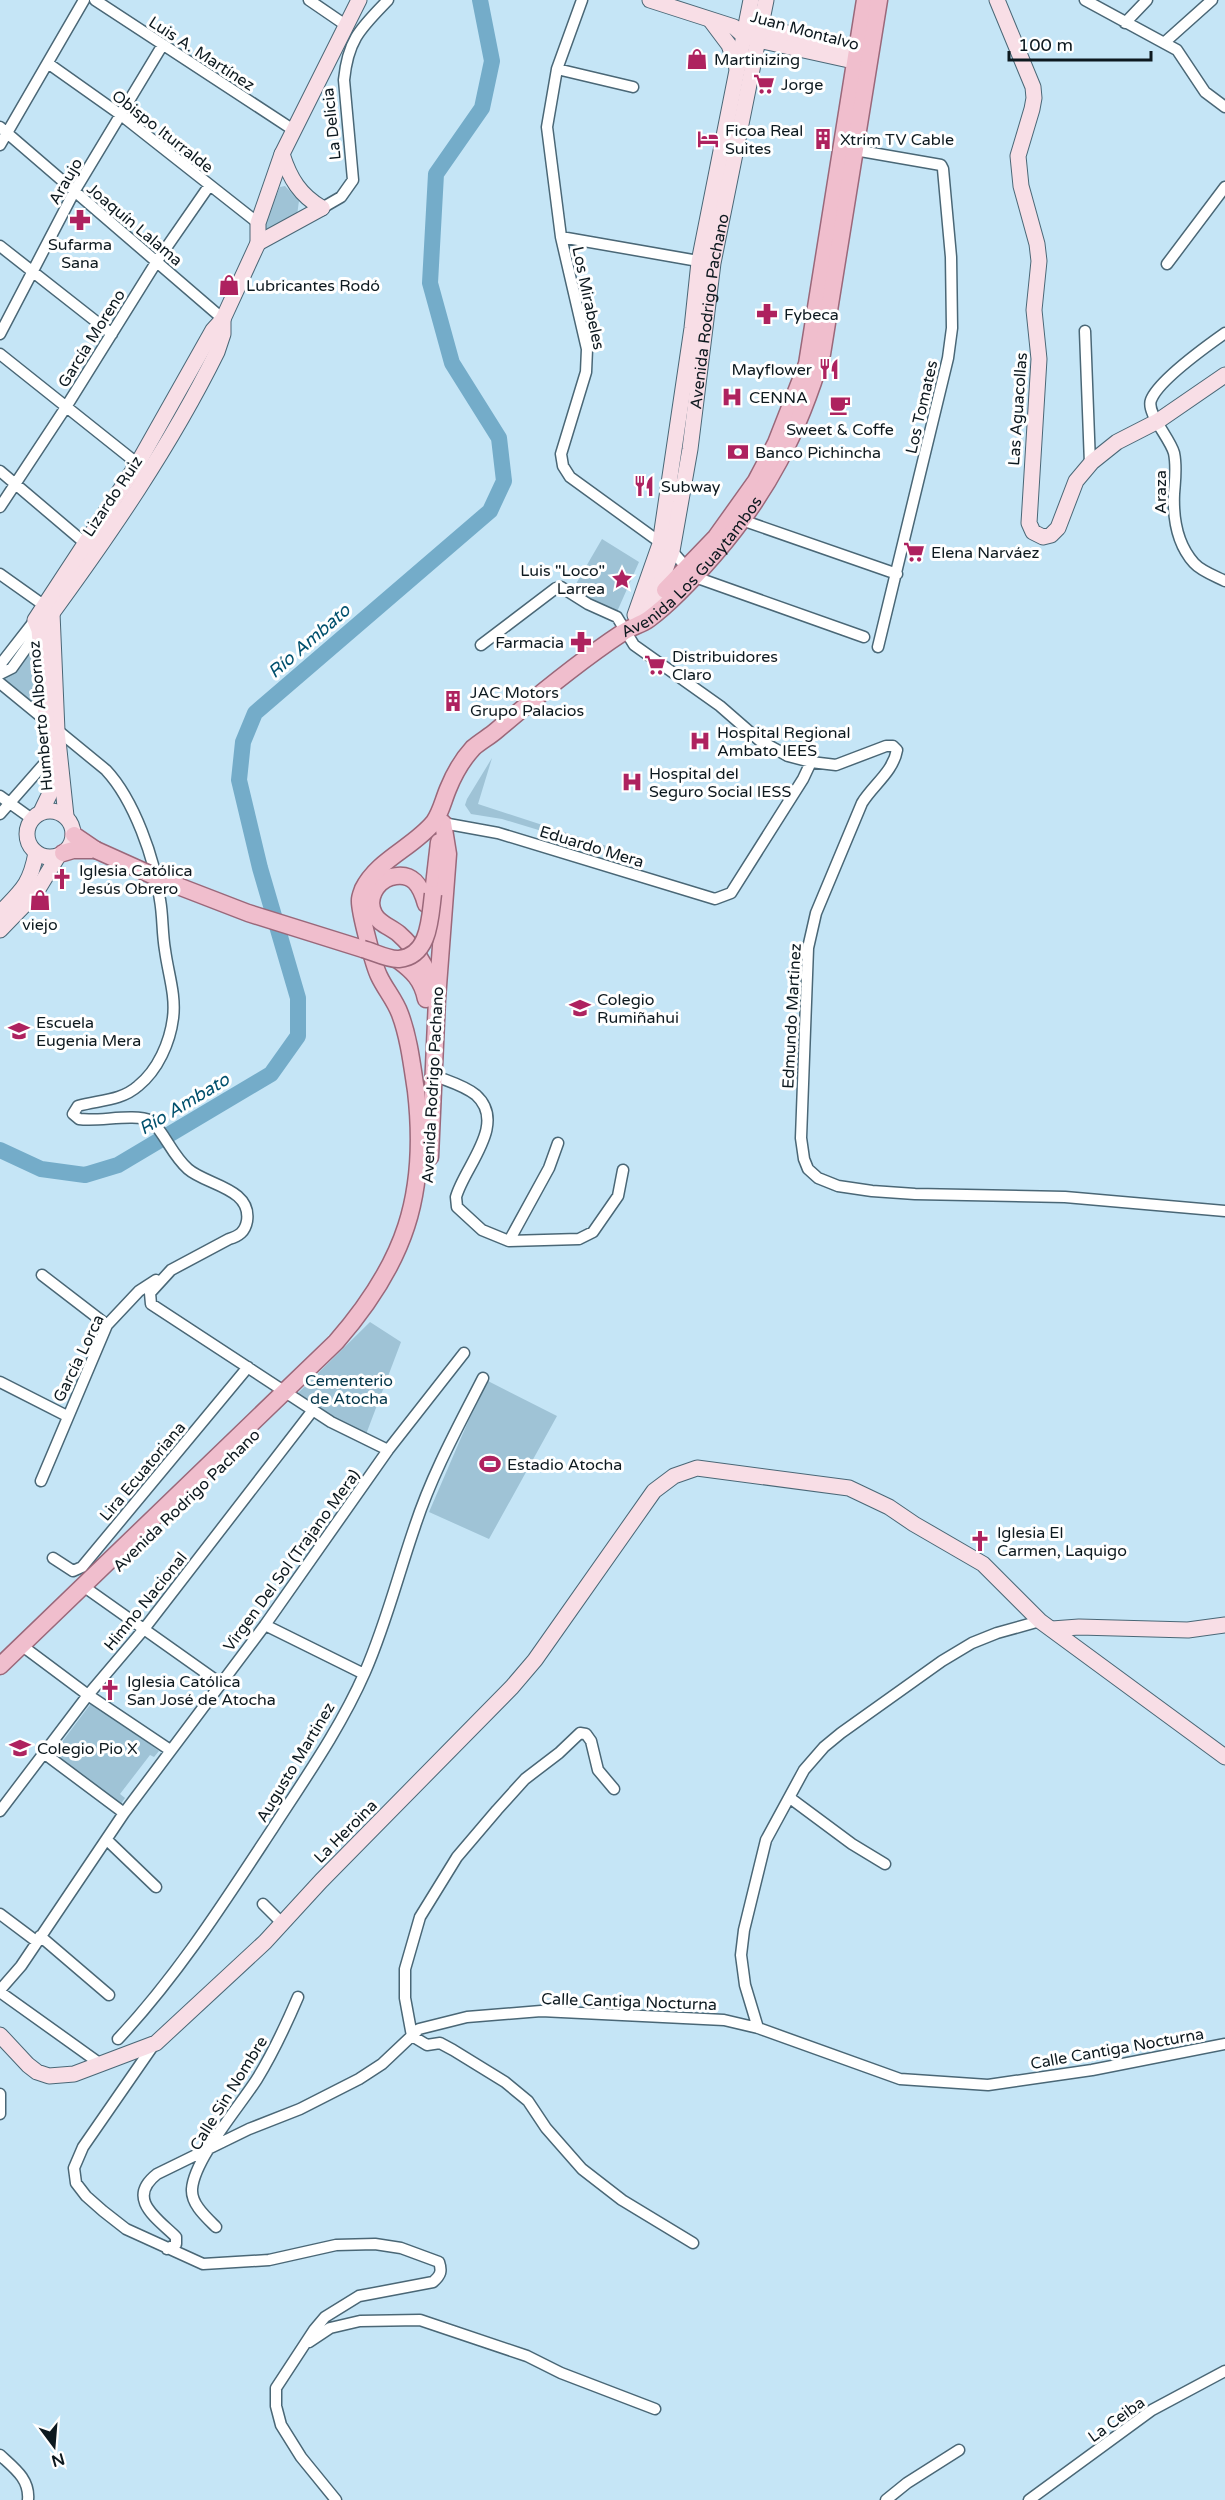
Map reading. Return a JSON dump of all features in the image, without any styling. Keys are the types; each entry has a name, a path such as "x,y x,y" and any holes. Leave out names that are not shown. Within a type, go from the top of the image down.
{"main road":[{"name":"Lizardo Ruiz","path":"37,625 125,513 144,468 213,330 223,320 258,243 258,223 282,154 359,0"},
{"name":"Juan Montalvo","path":"650,0 711,21 863,57"},
{"name":"Avenida Rodrigo Pachano","path":"706,262 750,31 752,0"},
{"name":"Avenida Rodrigo Pachano","path":"656,599 682,447 706,262 737,68 750,31 766,0"},
{"name":"Avenida Los Guaytambos","path":"863,57 865,0"},
{"name":"Avenida Los Guaytambos","path":"624,631 691,572 766,488 782,445 813,384 815,354 847,148 863,57 879,0"},
{"name":"Las Aguacollas","path":"997,0 1033,87 1034,98 1018,156 1021,186 1037,244 1039,261 1034,310 1039,359 1029,497 1029,523 1033,532 1046,537 1055,532 1076,481 1090,464 1117,442 1158,421 1225,375"},
{"path":"711,21 729,45 737,68"},
{"path":"282,154 296,187 307,200 322,208"},
{"name":"La Delicia","path":"258,243 322,208"},
{"name":"Lizardo Ruiz","path":"48,610 86,544 144,468"},
{"name":"Avenida Rodrigo Pachano","path":"641,618 666,547"},
{"name":"Avenida Los Guaytambos","path":"641,618 656,599 691,572"},
{"name":"Humberto Albornoz","path":"36,816 52,789 48,610"},
{"name":"Humberto Albornoz","path":"37,625 66,816"},
{"path":"398,960 412,955 425,939 429,899 430,844 462,774 491,735 529,701 624,631"},
{"path":"0,930 35,894 61,855 72,842 74,835 71,822 66,816 54,810 36,816 27,833 31,847 36,853 43,856 61,855 73,850 96,850"},
{"path":"419,1116 411,1058 400,1013 378,974 359,902 374,872 439,822"},
{"name":"Avenida Rodrigo Pachano","path":"0,1666 87,1589 290,1394 371,1312 402,1262 423,1203 429,1169 437,999 448,854 439,822"},
{"path":"74,835 96,850 165,881 248,913 398,960 410,969 422,983 427,1002 426,1054 419,1116"},
{"path":"0,913 26,886 36,853"},
{"path":"363,949 398,954 411,949 421,938 429,899 418,882 409,877 397,875 385,879 374,888 371,900 374,914 385,926 399,934 428,970 437,999"},
{"name":"Avenida Rodrigo Pachano","path":"290,1394 354,1322 367,1305 392,1262 409,1224 418,1180 419,1116"},
{"name":"La Heroina","path":"0,2035 18,2056 37,2072 50,2076 74,2074 156,2043 283,1924 321,1881 475,1726 536,1660 654,1491 674,1476 697,1467 849,1488 889,1507 983,1564 1046,1625"},
{"path":"1046,1625 1188,1630 1225,1625"},
{"path":"1046,1625 1225,1757"},
{"name":"Avenida Rodrigo Pachano","path":"0,1677 24,1647"}],"street":[{"path":"0,145 3,130 49,64 84,0"},
{"name":"Luis A. Martínez","path":"95,0 295,131"},
{"path":"309,0 347,26"},
{"name":"La Delicia","path":"322,208 341,197 353,180 345,69 355,35 388,0"},
{"name":"Los Mirabeles","path":"582,0 557,69 548,127 561,237 585,338 587,362 561,454 563,466 570,477 666,547 691,572"},
{"path":"1085,0 1177,50 1205,92 1225,107"},
{"path":"1102,0 1107,12"},
{"path":"1125,23 1147,0"},
{"path":"1165,42 1212,0"},
{"name":"Araujo","path":"0,334 74,192 162,46"},
{"name":"Obispo Iturralde","path":"49,64 121,115 258,223"},
{"path":"557,69 633,87"},
{"name":"Joaquín Lalama","path":"3,130 223,320"},
{"name":"Los Tomates","path":"847,148 941,165 951,257 951,339 878,647"},
{"name":"García Moreno","path":"0,507 66,407 157,261 209,186"},
{"path":"1167,264 1225,187"},
{"path":"561,237 706,262"},
{"path":"0,246 112,334"},
{"path":"1085,331 1090,464"},
{"name":"Araza","path":"1225,333 1167,380 1151,401 1151,412 1173,452 1174,515 1178,534 1195,564 1225,581"},
{"path":"0,354 144,468"},
{"path":"0,471 86,544"},
{"path":"737,519 897,574"},
{"path":"691,572 864,637"},
{"path":"0,574 48,610"},
{"name":"Edmundo Martinez","path":"481,645 558,587 617,617 634,645 720,706 759,740 788,756 836,765 886,746 893,746 897,750 891,767 868,792 862,803 819,904 808,948 801,1138 808,1169 818,1178 838,1186 872,1191 1065,1197 1225,1211"},
{"name":"Lizardo Ruiz","path":"0,665 37,625"},
{"name":"Lizardo Ruiz","path":"0,674 12,668 37,625"},
{"path":"0,683 51,727"},
{"name":"García Lorca","path":"41,1481 107,1325 138,1291 171,1270 238,1237 246,1226 247,1215 242,1202 231,1189 192,1173 156,1126 147,1119 87,1120 79,1119 74,1114 78,1106 117,1098 139,1086 164,1052 169,1038 174,1002 163,940 160,899 146,845 129,803 120,784 106,770 51,727"},
{"path":"0,814 51,756"},
{"name":"Eduardo Mera","path":"439,822 498,833 716,899 731,893 803,779 811,762"},
{"path":"0,796 9,805 36,816"},
{"path":"434,1075 477,1096 485,1109 488,1125 484,1140 458,1188 456,1197 457,1207 482,1230 509,1241 579,1239 593,1232 618,1196 623,1170"},
{"path":"509,1241 549,1168 558,1143"},
{"path":"171,1270 150,1293 151,1304 313,1410 349,1432 388,1450"},
{"path":"42,1275 107,1325"},
{"name":"Virgen Del Sol (Trajano Mera)","path":"0,1991 21,1966 124,1813 265,1625 388,1450 464,1353"},
{"name":"Lira Ecuatoriana","path":"53,1558 73,1571 82,1567 248,1367"},
{"name":"Augusto Martinez","path":"117,2039 153,2001 221,1908 327,1745 364,1674 385,1623 415,1526 437,1468 483,1378"},
{"path":"0,1382 68,1416"},
{"name":"Himno Nacional","path":"0,1811 88,1695 144,1629 313,1410"},
{"path":"87,1589 220,1683"},
{"path":"265,1625 364,1674"},
{"path":"758,2028 745,1985 741,1955 744,1930 766,1840 804,1770 824,1747 901,1688 972,1643 997,1633 1046,1625"},
{"path":"24,1647 88,1695 170,1750"},
{"path":"614,1789 598,1770 591,1741 586,1734 580,1733 559,1753 525,1779 457,1857 420,1917 405,1969 405,1998 412,2036 427,2045 440,2043 473,2060 505,2082 528,2101 546,2128 582,2169 622,2200 693,2243"},
{"path":"45,1754 124,1813"},
{"path":"790,1798 852,1844 885,1864"},
{"path":"107,1840 156,1887"},
{"path":"263,1904 283,1924"},
{"path":"0,1914 38,1939 108,1995"},
{"path":"0,1991 102,2065"},
{"name":"Calle Sin Nombre","path":"216,2227 199,2209 192,2189 201,2162 257,2079 280,2038 298,1997"},
{"name":"Calle Cantiga Nocturna","path":"167,2249 176,2244 176,2237 150,2214 144,2198 148,2181 157,2174 249,2128 300,2109 358,2079 382,2064 419,2029 467,2017 541,2011 724,2020 758,2028 900,2079 988,2085 1092,2070 1225,2044"},
{"path":"156,2043 82,2147 74,2168 76,2183 86,2196 126,2229 203,2264 269,2260 336,2245 375,2244 401,2248 439,2262 440,2276 433,2282 359,2296 325,2317 276,2388 276,2406 281,2425 301,2457 336,2500"},
{"path":"0,2094 0,2114"},
{"path":"307,2343 330,2328 360,2321 420,2320 526,2356 561,2373 655,2409"},
{"name":"La Ceiba","path":"1029,2500 1152,2410 1225,2371"},
{"path":"886,2500 959,2450"},
{"path":"0,2455 22,2475 29,2492 28,2500"}],"green space":[{"path":"285,186 299,201 297,215 267,230 263,227 280,187"},
{"path":"602,539 639,562 616,614 573,589"},
{"path":"34,640 38,707 1,679"},
{"path":"492,758 478,804 622,851 621,855 502,819 471,814 465,805 467,799"},
{"name":"Cementerio de Atocha","path":"370,1322 401,1342 365,1437 295,1396"},
{"name":"Estadio Atocha","path":"486,1380 557,1416 489,1539 429,1512"},
{"path":"92,1702 159,1751 154,1757 150,1755 120,1794 125,1798 121,1804 53,1754"}],"waterway":[{"name":"Río Ambato","path":"0,1150 41,1169 85,1175 118,1165 271,1074 298,1036 298,998 260,868 239,780 243,742 255,713 490,511 504,481 499,438 452,363 430,283 436,174 482,108 492,61 480,0"}],"place":[{"name":"Martinizing","path":"697,59"},
{"name":"Jorge","path":"764,84"},
{"name":"Ficoa Real Suites","path":"708,139"},
{"name":"Xtrim TV Cable","path":"823,139"},
{"name":"Sufarma Sana","path":"80,220"},
{"name":"Lubricantes Rodó","path":"229,285"},
{"name":"Fybeca","path":"767,314"},
{"name":"Mayflower","path":"829,369"},
{"name":"CENNA","path":"732,397"},
{"name":"Sweet & Coffe","path":"840,405"},
{"name":"Banco Pichincha","path":"738,452"},
{"name":"Subway","path":"644,486"},
{"name":"Elena Narváez","path":"914,552"},
{"name":"Luis \"Loco\" Larrea","path":"622,579"},
{"name":"Farmacia","path":"581,642"},
{"name":"Distribuidores Claro","path":"655,665"},
{"name":"JAC Motors Grupo Palacios","path":"453,701"},
{"name":"Hospital Regional Ambato IEES","path":"700,741"},
{"name":"Hospital del Seguro Social IESS","path":"632,782"},
{"name":"Iglesia Católica Jesús Obrero","path":"62,879"},
{"name":"viejo","path":"40,900"},
{"name":"Colegio Rumiñahui","path":"580,1008"},
{"name":"Escuela Eugenia Mera","path":"19,1031"},
{"name":"Estadio Atocha","path":"490,1464"},
{"name":"Iglesia El Carmen, Laquigo","path":"980,1541"},
{"name":"Iglesia Católica San José de Atocha","path":"110,1690"},
{"name":"Colegio Pio X","path":"20,1748"}]}
